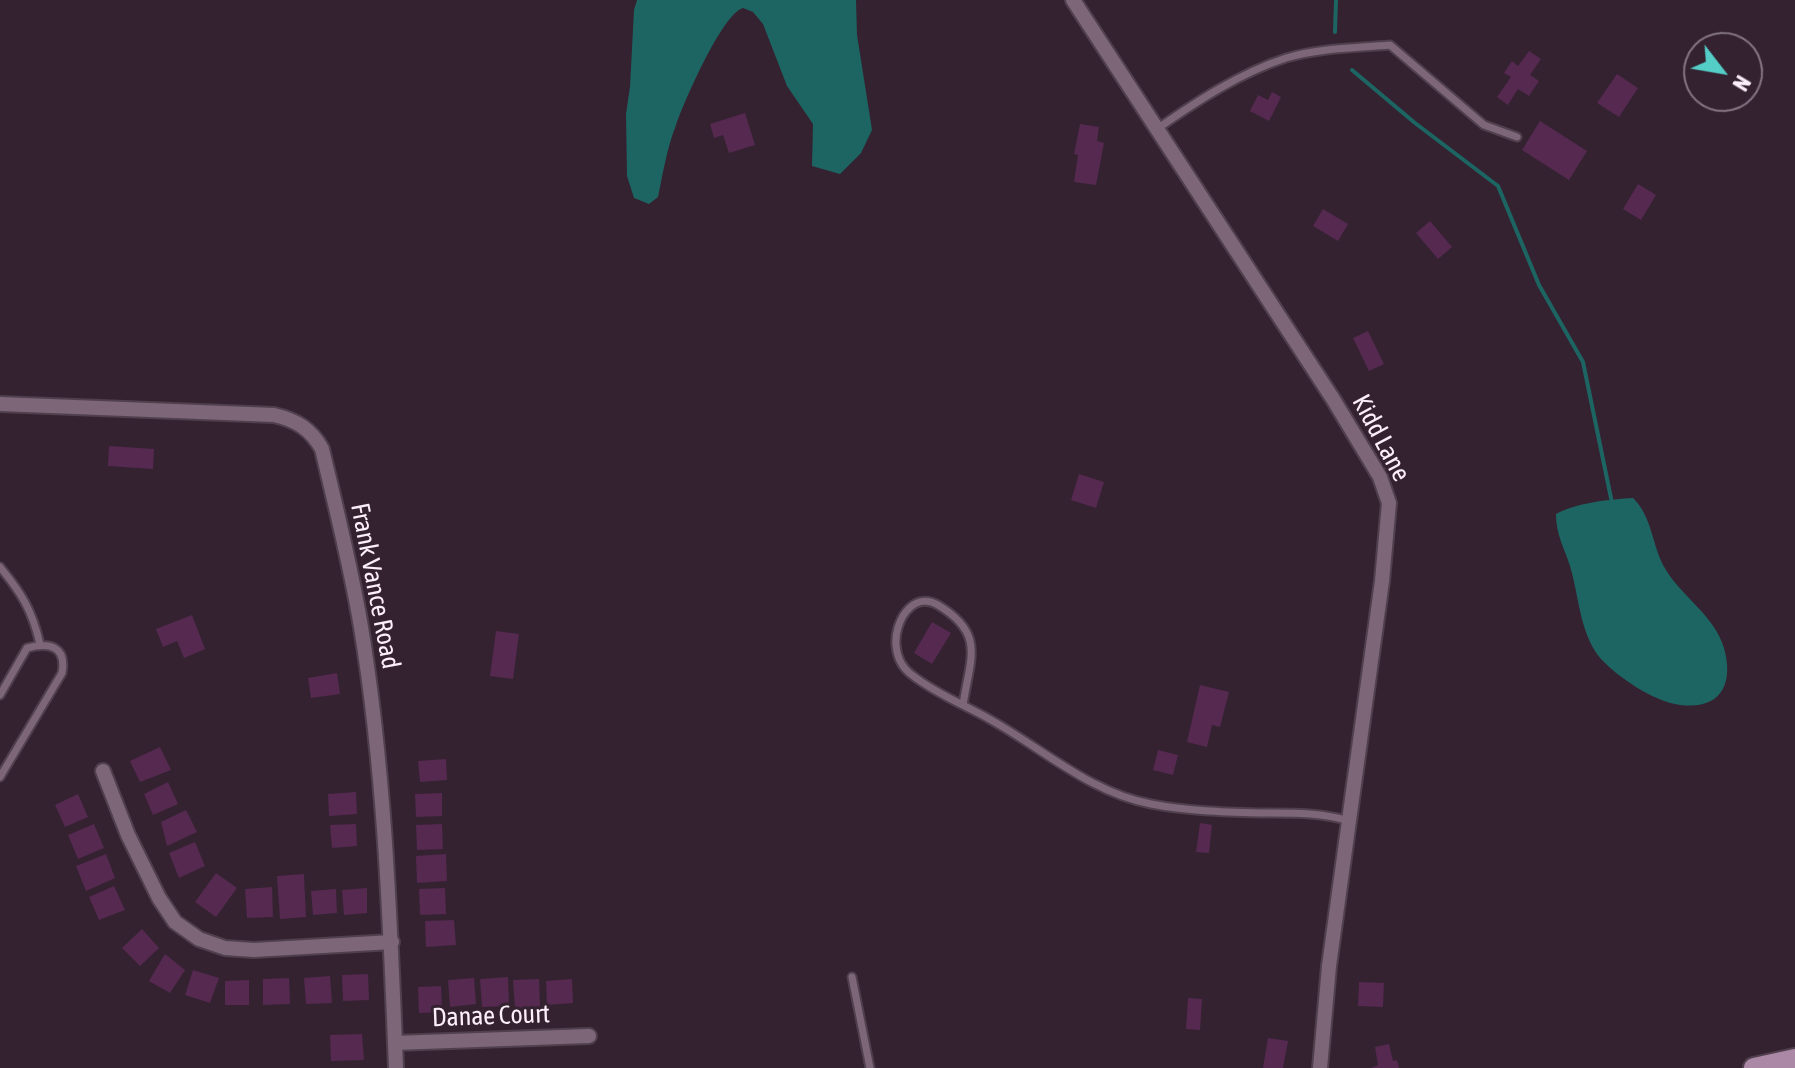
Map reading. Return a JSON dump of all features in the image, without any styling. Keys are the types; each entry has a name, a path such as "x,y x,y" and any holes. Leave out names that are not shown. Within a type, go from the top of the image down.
{"main road":[{"path":"1754,1068 1795,1059"}],"street":[{"name":"Kidd Lane","path":"1073,0 1333,399 1370,458 1385,490 1389,519 1329,966 1320,1068"},
{"name":"Frank Vance Road","path":"0,404 274,415 298,423 316,438 322,449 350,567 374,721 392,942 396,1068"},
{"path":"103,771 128,835 159,898 175,922 199,939 225,948 254,950 392,942"},
{"name":"Danae Court","path":"395,1043 589,1036"}],"lane":[{"path":"1157,129 1196,102 1288,58 1390,45 1484,125 1517,137"},
{"path":"0,567 22,593 33,615 40,644"},
{"path":"963,705 971,638 962,623 935,603 918,602 902,613 895,632 897,658 910,674 963,705 993,721 1075,774 1148,804 1209,812 1325,814 1350,821"},
{"path":"0,695 27,648 40,644 61,653 64,659 62,673 0,777"},
{"path":"852,977 870,1068"}],"shaded area":[{"path":"637,0 856,0 857,35 872,130 861,153 840,174 812,166 813,124 787,86 763,24 753,12 743,8 734,14 715,42 687,98 670,143 658,197 649,204 634,198 627,176 626,114"},
{"path":"1633,498 1645,514 1666,570 1706,616 1724,648 1727,661 1725,683 1715,699 1706,703 1670,703 1637,688 1601,659 1584,627 1556,514 1583,504"}],"building":[{"path":"1529,51 1541,59 1530,75 1539,81 1529,96 1518,89 1508,105 1497,97 1511,77 1504,73 1512,61 1518,66"},
{"path":"1617,74 1638,88 1619,117 1597,103"},
{"path":"1272,92 1281,97 1269,121 1250,111 1258,95 1268,100"},
{"path":"745,113 755,145 729,153 723,135 714,138 710,124"},
{"path":"1540,121 1587,151 1569,180 1522,150"},
{"path":"1080,124 1099,127 1097,141 1104,143 1096,185 1074,182 1078,155 1074,154"},
{"path":"1638,184 1656,195 1641,220 1623,209"},
{"path":"1323,209 1348,224 1338,241 1313,226"},
{"path":"1430,221 1452,247 1438,259 1416,233"},
{"path":"1368,331 1384,364 1369,371 1353,338"},
{"path":"109,446 154,449 153,469 108,466"},
{"path":"1079,474 1104,482 1096,508 1071,500"},
{"path":"192,615 205,649 184,658 177,641 163,647 156,629"},
{"path":"932,622 951,633 932,664 914,653"},
{"path":"496,631 519,634 513,679 490,676"},
{"path":"337,673 340,694 311,698 308,678"},
{"path":"1200,685 1229,692 1220,727 1212,725 1207,747 1187,742"},
{"path":"160,747 171,770 140,782 130,761"},
{"path":"1158,750 1178,755 1173,775 1153,770"},
{"path":"446,759 447,780 420,782 418,761"},
{"path":"168,782 178,804 153,815 144,794"},
{"path":"356,792 357,814 329,816 328,794"},
{"path":"442,793 442,816 416,817 415,794"},
{"path":"78,794 88,817 65,827 55,805"},
{"path":"186,810 197,832 167,846 161,822"},
{"path":"1200,823 1212,825 1209,853 1196,852"},
{"path":"94,824 104,848 78,859 68,835"},
{"path":"356,824 357,846 332,848 330,825"},
{"path":"442,824 443,849 417,850 416,825"},
{"path":"195,842 205,866 179,878 169,853"},
{"path":"106,854 115,878 86,891 76,866"},
{"path":"446,854 447,881 417,883 416,856"},
{"path":"216,873 237,888 216,917 195,902"},
{"path":"304,874 306,917 280,919 277,876"},
{"path":"114,886 125,910 99,920 89,897"},
{"path":"272,887 273,917 247,918 245,889"},
{"path":"367,888 367,913 344,915 342,890"},
{"path":"445,888 446,914 420,915 419,889"},
{"path":"336,889 337,913 313,915 311,891"},
{"path":"454,920 456,945 426,947 425,921"},
{"path":"142,929 159,948 140,966 122,948"},
{"path":"165,954 185,970 170,993 149,981"},
{"path":"193,970 219,978 210,1003 185,995"},
{"path":"368,974 369,1000 343,1001 342,975"},
{"path":"330,976 332,1003 306,1004 304,978"},
{"path":"508,977 509,1006 482,1007 480,979"},
{"path":"289,978 290,1004 263,1005 263,979"},
{"path":"474,978 476,1004 450,1007 448,980"},
{"path":"539,979 540,1007 515,1008 513,980"},
{"path":"572,979 573,1003 547,1005 546,981"},
{"path":"249,980 249,1005 225,1005 225,981"},
{"path":"1359,982 1384,983 1383,1007 1358,1006"},
{"path":"441,986 442,1012 419,1013 418,987"},
{"path":"1188,998 1202,999 1200,1030 1186,1029"},
{"path":"362,1034 364,1060 331,1061 330,1035"},
{"path":"1268,1038 1288,1041 1283,1068 1263,1068"},
{"path":"1389,1044 1393,1061 1397,1060 1399,1068 1371,1068 1378,1065 1375,1047"}],"waterway":[{"path":"1335,32 1336,0"},
{"path":"1352,70 1498,186 1539,285 1583,362 1612,503"}]}
